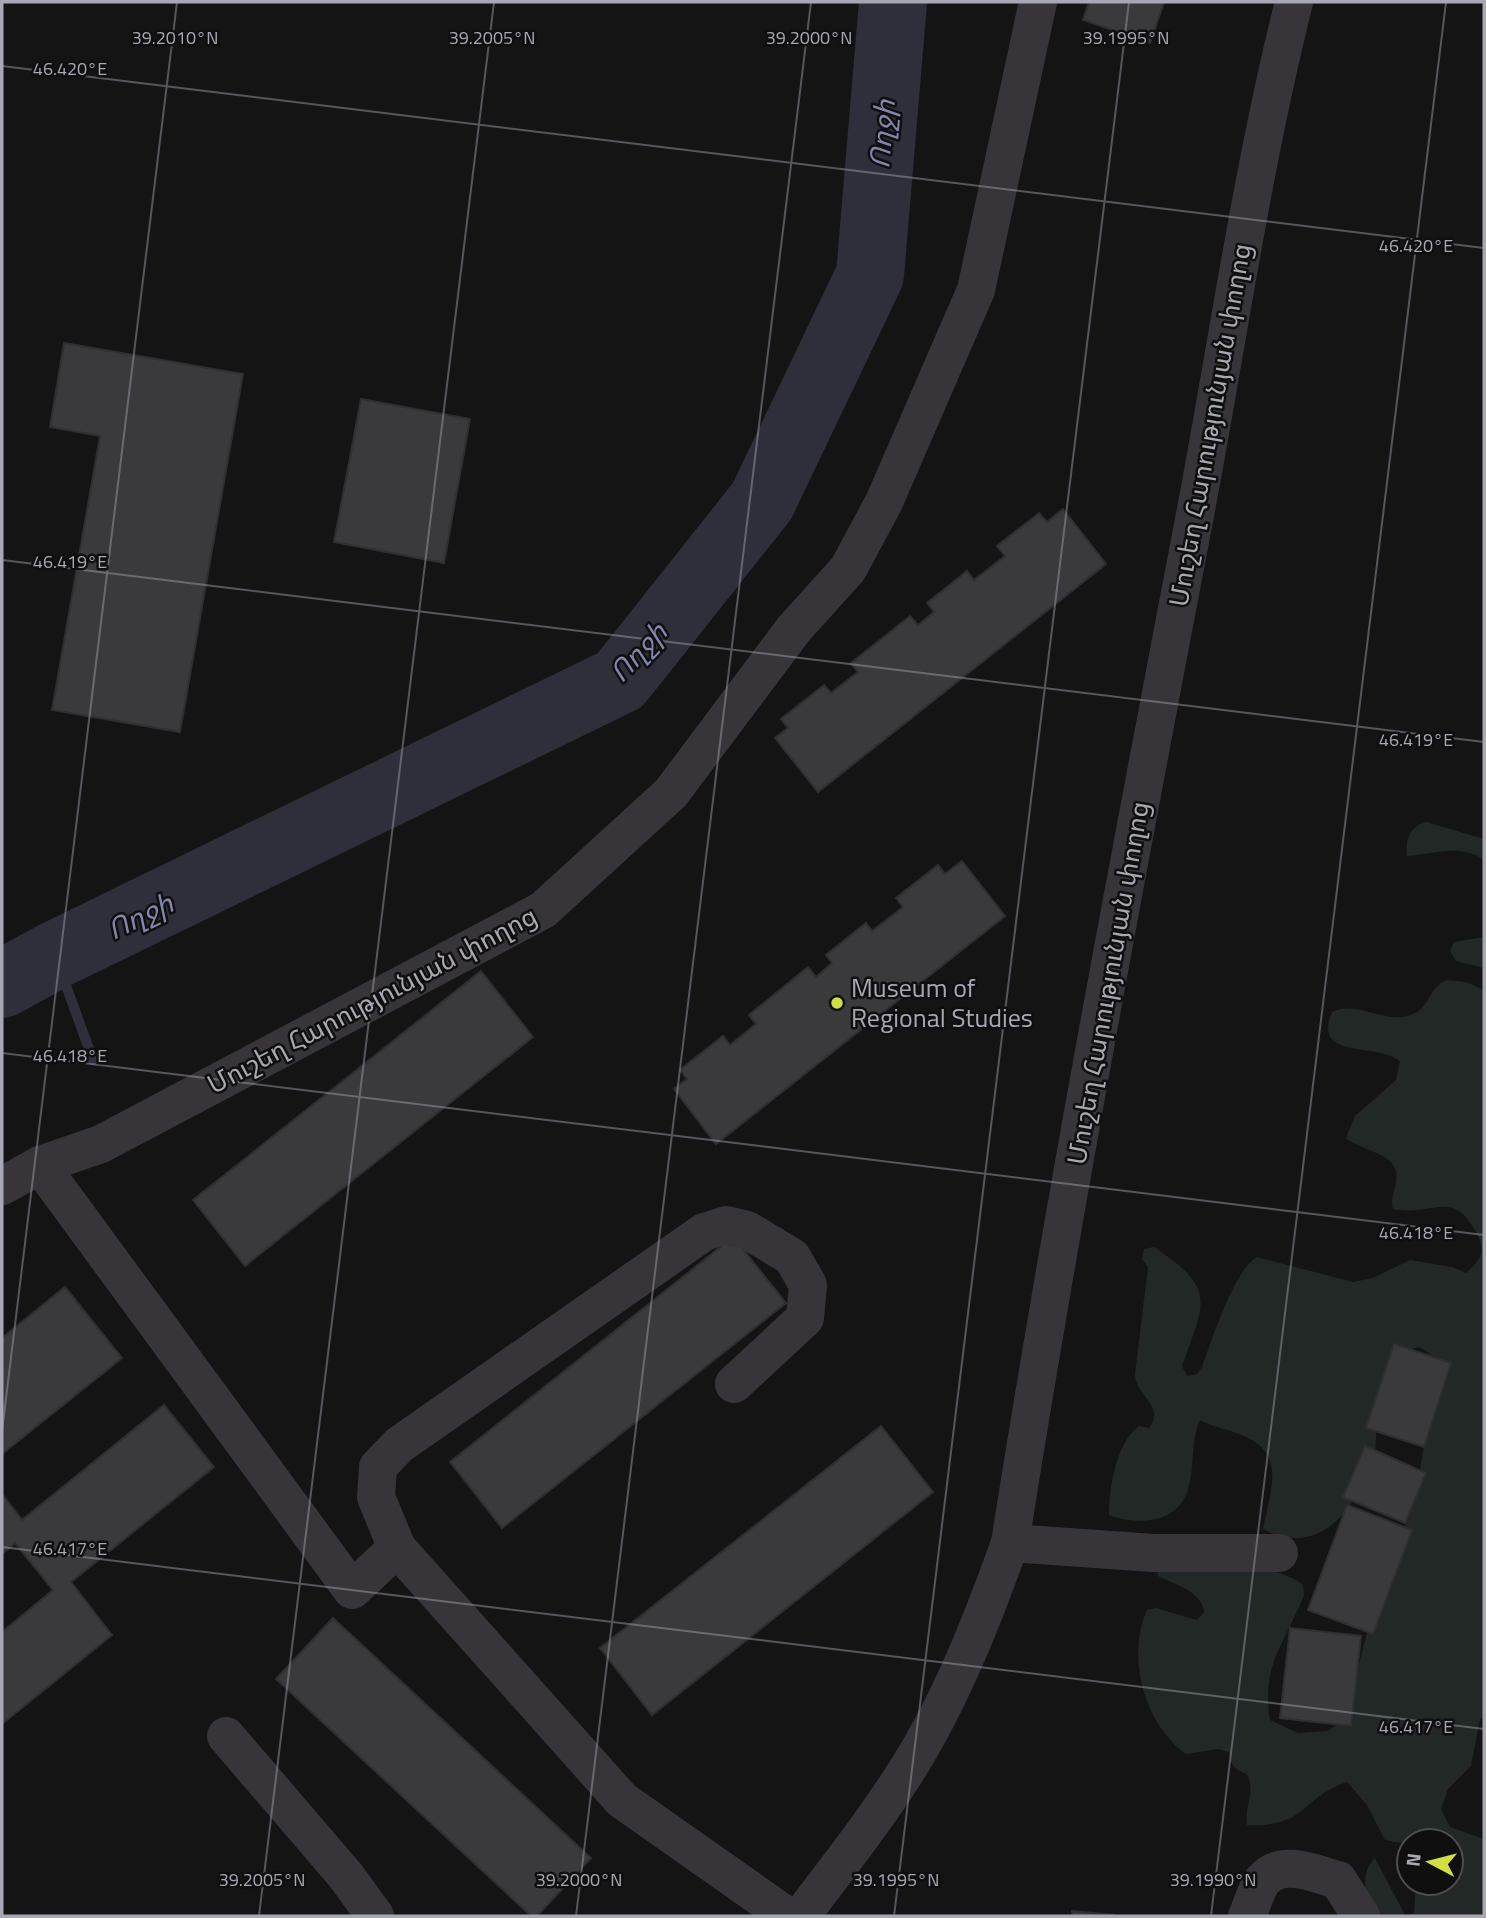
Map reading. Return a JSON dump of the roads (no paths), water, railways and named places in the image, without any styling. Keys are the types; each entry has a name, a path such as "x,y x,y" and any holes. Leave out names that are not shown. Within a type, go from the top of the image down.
{"street":[{"name":"Մուշեղ Հարությունյան փողոց","path":"2,1186 40,1165 101,1144 543,910 671,793 793,630 848,569 884,502 976,290 1038,2"},
{"name":"Մուշեղ Հարությունյան փողոց","path":"801,1916 859,1840 920,1749 986,1611 1010,1543 1135,827 1209,444 1242,248 1272,93 1294,2"},
{"path":"40,1165 352,1590 397,1548"},
{"path":"734,1384 805,1318 808,1285 792,1257 747,1230 726,1225 704,1232 399,1445 378,1467 376,1496 397,1548 622,1800 787,1916"},
{"path":"1010,1543 1153,1553 1279,1553"},
{"path":"226,1736 346,1876 375,1916"},
{"path":"1247,1916 1263,1880 1278,1869 1338,1880 1361,1916"}],"waterway":[{"name":"Ողջի","path":"2,984 55,955 620,680 762,501 870,275 893,2"},
{"path":"55,955 93,1060"}],"place":[{"name":"Museum of Regional Studies","path":"837,1003"}]}
